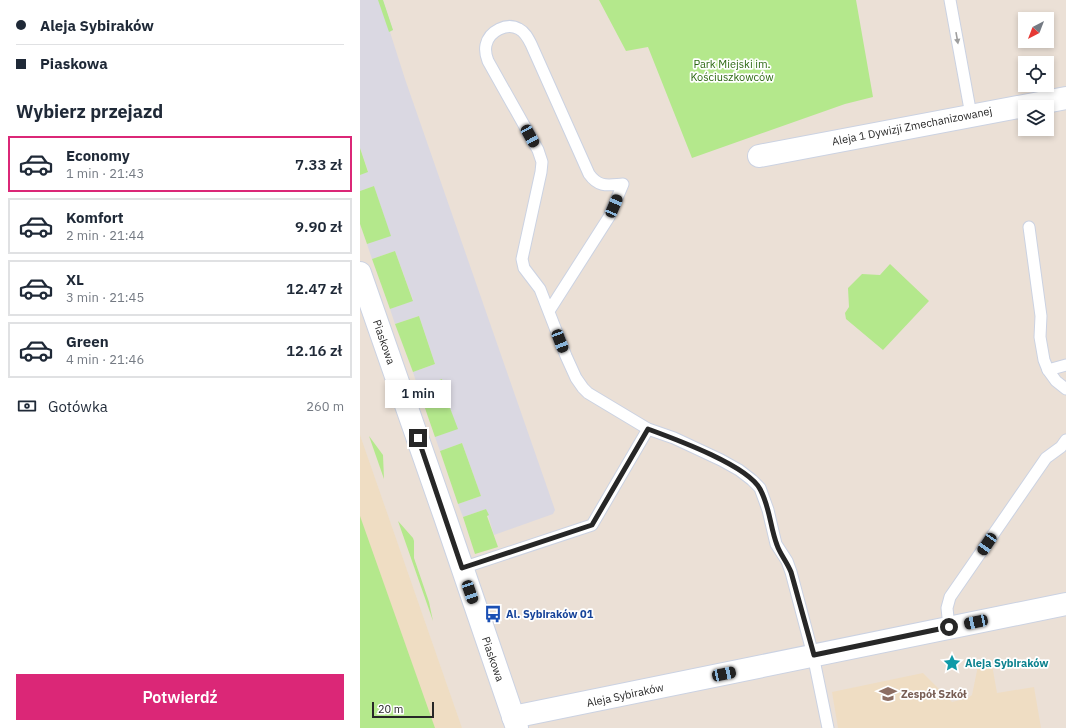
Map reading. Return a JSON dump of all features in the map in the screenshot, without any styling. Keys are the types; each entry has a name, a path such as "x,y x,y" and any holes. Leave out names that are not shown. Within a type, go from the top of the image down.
{"street":[{"name":"Aleja 1 Dywizji Zmechanizowanej","path":"759,156 1066,98"},
{"name":"Piaskowa","path":"360,273 515,723"},
{"name":"Aleja Sybiraków","path":"515,723 814,655 1066,604"}],"lane":[{"path":"950,0 971,115"},
{"path":"549,311 610,217 623,184 603,185 594,180 589,174 531,44 523,32 514,27 508,27 492,33 486,45 486,55 540,155 542,162 522,259 524,268 540,289 567,359 576,378 588,394 648,429 674,438 721,460 739,470 760,488 768,510 776,544 787,561 791,572 814,655 828,728"},
{"path":"1029,227 1041,316 1040,337 1044,360 1048,370 1056,381 1066,389"},
{"path":"1048,370 1066,366"},
{"path":"462,568 592,525 648,429"},
{"path":"949,627 946,608 950,597 1046,458 1061,447 1066,440"}],"shaded area":[{"path":"360,0 383,0 393,30 390,32 405,79 555,510 553,514 494,535 486,509 463,517 458,504 481,496 462,443 440,451 435,437 457,428 442,387 442,379 418,388 413,372 435,364 419,316 395,324 390,309 413,300 395,251 372,259 367,244 390,235 374,186 360,191 360,175 368,171 360,148"},
{"path":"360,435 462,728 360,728"},
{"name":"Zespół Szkół","path":"991,659 997,693 1034,687 1041,728 838,728 832,692 923,673 952,702 968,698 972,695 979,661"}],"green space":[{"path":"378,0 383,0 393,30 389,32"},
{"name":"Park Miejski im. Kościuszkowców","path":"599,0 856,0 873,97 845,104 692,158 648,47 626,51"},
{"path":"360,148 368,172 360,175"},
{"path":"374,186 391,236 367,244 360,224 360,191"},
{"path":"395,251 413,301 390,309 372,259"},
{"path":"890,264 929,301 883,350 846,319 845,313 849,307 848,288 862,274 880,275"},
{"path":"419,316 435,364 413,372 395,324"},
{"path":"442,379 444,386 442,387 458,429 435,437 418,388"},
{"path":"369,436 383,455 384,479"},
{"path":"462,443 481,496 458,504 440,451"},
{"path":"486,509 498,547 475,554 463,517"},
{"path":"360,516 435,728 360,728"},
{"path":"398,521 413,538 414,558 429,602 433,621"}],"place":[{"name":"Al. Sybiraków 01","path":"493,614"},
{"name":"Aleja Sybiraków","path":"952,663"},
{"name":"Zespół Szkół","path":"888,694"}],"route":[{"path":"418,438 462,568 475,565 592,525 648,429 674,438 721,460 739,470 760,488 768,510 776,544 787,561 791,572 808,639 814,655 949,627"}]}
